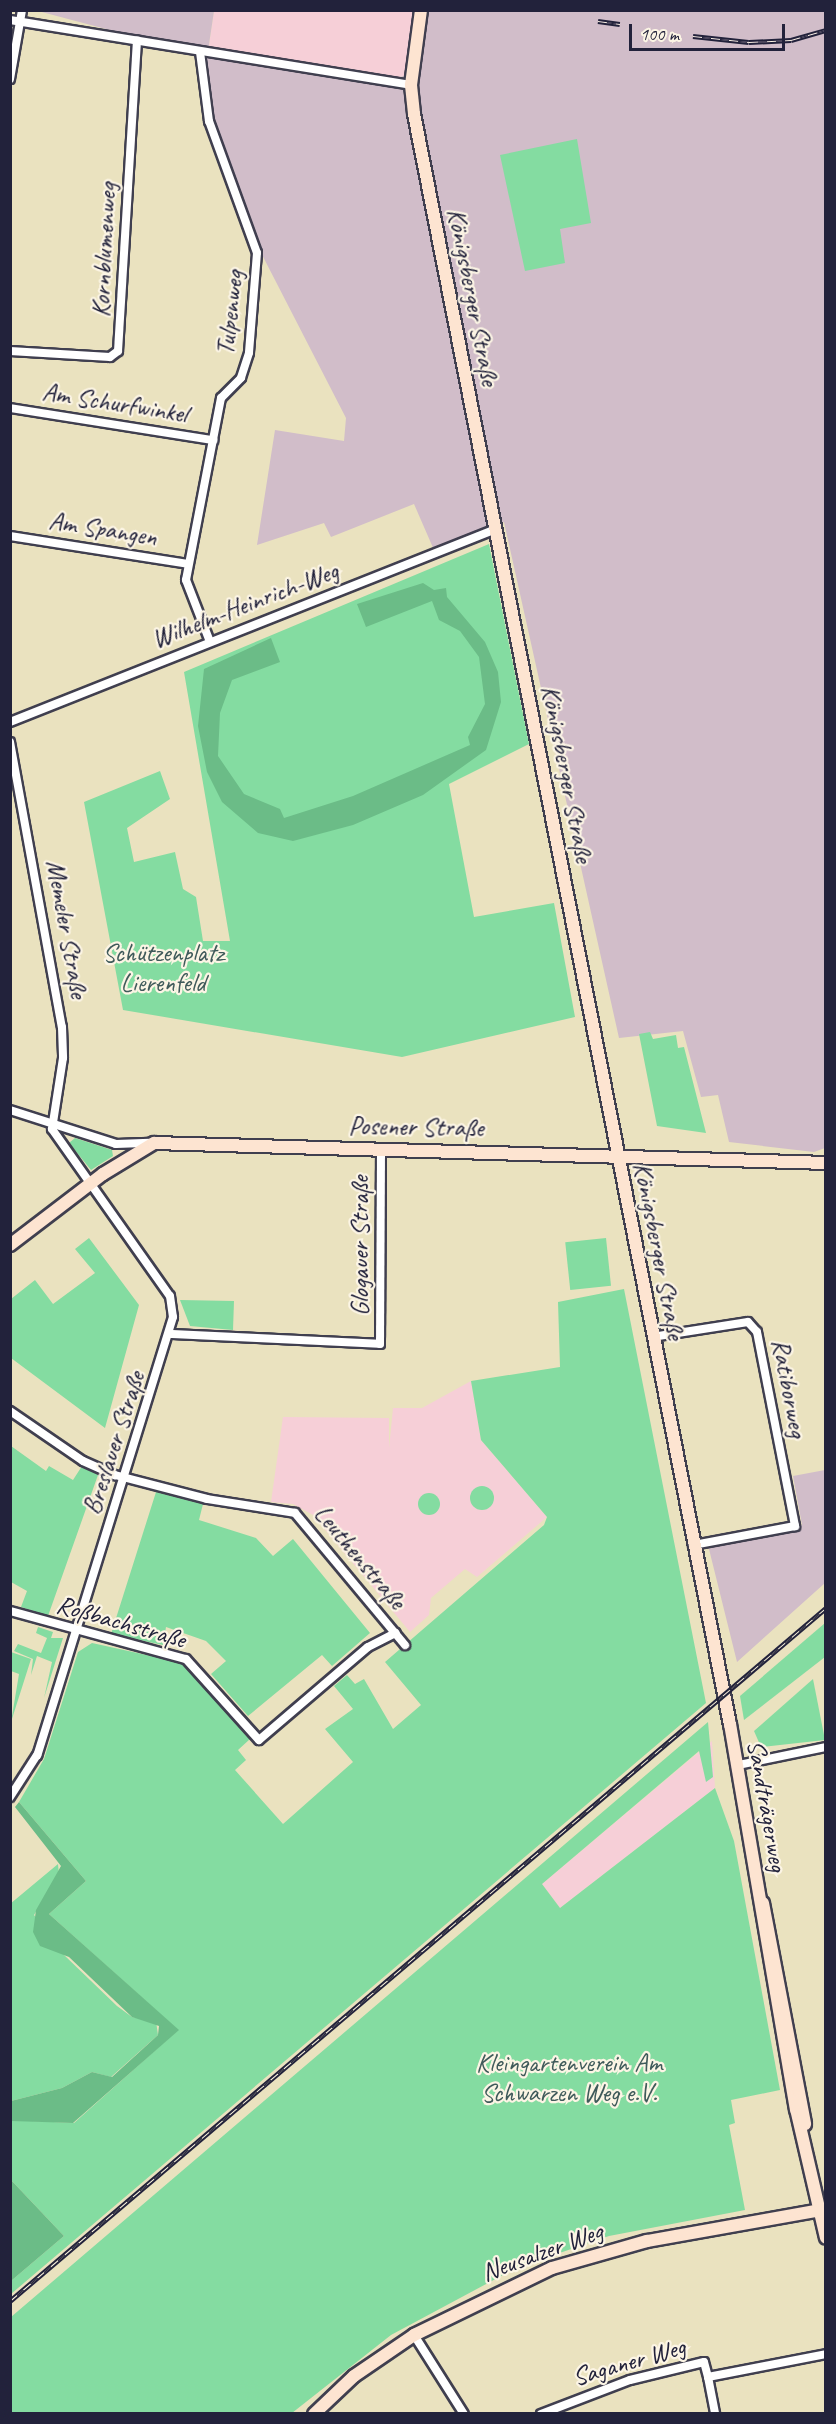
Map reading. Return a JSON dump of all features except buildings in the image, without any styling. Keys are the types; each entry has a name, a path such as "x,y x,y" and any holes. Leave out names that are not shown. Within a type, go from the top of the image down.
{"main road":[{"name":"Königsberger Straße","path":"421,10 411,85 619,1156 652,1337 729,1721"},
{"name":"Posener Straße","path":"154,1143 825,1163"},
{"path":"10,1245 90,1183 154,1143"},
{"name":"Sandträgerweg","path":"729,1721 761,1898 769,1918 805,2107 806,2138 823,2209 825,2238"},
{"name":"Neusalzer Weg","path":"314,2414 354,2376 414,2335 513,2284 592,2254 823,2209"}],"street":[{"path":"10,79 15,21 22,10"},
{"path":"15,21 411,85"},
{"name":"Kornblumenweg","path":"10,351 105,357 118,351 137,41"},
{"name":"Tulpenweg","path":"200,52 209,121 257,253 249,353 241,378 223,392 186,580 210,642"},
{"name":"Am Schurfwinkel","path":"10,408 213,440"},
{"name":"Wilhelm-Heinrich-Weg","path":"10,722 496,529"},
{"name":"Am Spangen","path":"10,536 188,564"},
{"name":"Memeler Straße","path":"10,742 62,1027 63,1058 51,1123"},
{"name":"Posener Straße","path":"10,1110 116,1144 154,1143"},
{"name":"Breslauer Straße","path":"10,1797 37,1755 171,1334 170,1296 90,1183 51,1123"},
{"name":"Glogauer Straße","path":"171,1334 381,1344 381,1149"},
{"name":"Ratiborweg","path":"652,1337 754,1325 795,1526 693,1545"},
{"name":"Leuthenstraße","path":"10,1411 83,1461 204,1498 291,1510 405,1645"},
{"name":"Roßbachstraße","path":"10,1611 75,1632 186,1659 259,1740 368,1647 396,1633"},
{"path":"738,1765 825,1747"},
{"path":"414,2335 464,2414"},
{"name":"Saganer Weg","path":"541,2414 630,2380 704,2362 708,2377 825,2354"},
{"path":"708,2377 715,2414"}],"shaded area":[{"path":"38,11 214,11 208,51 389,81 406,75 416,11 825,11 825,1148 814,1152 729,1142 718,1095 701,1097 683,1031 619,1038 504,522 434,550 414,504 331,537 324,523 257,545 275,430 344,441 346,418 257,245 215,138 200,54"},
{"path":"214,11 416,11 406,75 389,81 208,52"},
{"path":"471,1381 481,1440 547,1517 477,1577 465,1569 431,1598 429,1615 410,1632 313,1515 293,1504 271,1502 283,1417 389,1418 389,1448 393,1408 422,1408"},
{"path":"825,1470 825,1583 737,1662 707,1541 802,1525 793,1476"},
{"path":"712,1741 715,1788 560,1908 542,1884"}],"green space":[{"path":"577,139 591,223 560,229 565,263 525,271 500,155"},
{"name":"Schützenplatz Lierenfeld","path":"489,544 529,744 449,784 474,917 554,903 575,1017 402,1057 123,1010 84,802 160,771 170,799 127,828 134,862 175,852 183,889 196,897 203,941 230,941 184,672"},
{"path":"423,583 434,590 446,588 447,597 485,642 498,672 501,702 486,750 423,795 353,825 293,841 258,833 222,802 207,772 198,726 204,669 271,638 280,662 232,680 220,713 218,756 244,794 280,809 284,818 353,796 470,745 468,737 485,704 479,657 460,631 439,620 432,601 366,627 357,604"},
{"path":"650,1032 653,1039 676,1035 678,1048 684,1047 706,1133 657,1126 639,1034"},
{"path":"75,1138 112,1150 113,1156 91,1170 69,1143"},
{"path":"89,1238 139,1305 105,1428 11,1358 11,1299 35,1280 53,1304 95,1273 75,1249"},
{"path":"606,1238 611,1286 570,1290 565,1242"},
{"path":"624,1289 706,1703 11,2294 11,2281 64,2236 11,2180 11,2120 74,2123 178,2030 49,1914 86,1881 19,1802 44,1759 78,1652 92,1643 183,1663 250,1739 238,1750 246,1760 235,1770 283,1824 353,1762 325,1729 353,1709 334,1686 347,1675 355,1684 364,1679 393,1729 421,1705 385,1662 544,1525 547,1517 481,1440 471,1381 560,1367 558,1302"},
{"path":"180,1300 234,1301 233,1330 190,1326"},
{"path":"11,1446 46,1471 49,1466 73,1480 82,1466 98,1475 48,1616 21,1607 27,1591 11,1582"},
{"path":"482,1486 487,1487 493,1493 493,1503 487,1509 482,1510 477,1509 471,1503 470,1498 471,1493 477,1487"},
{"path":"156,1492 203,1504 199,1520 256,1538 273,1556 293,1539 370,1633 332,1666 322,1655 248,1716 211,1674 226,1661 206,1641 166,1627 163,1645 111,1634"},
{"path":"429,1493 437,1496 440,1504 437,1512 429,1515 421,1512 418,1504 421,1496"},
{"path":"825,1623 825,1657 744,1720 740,1696"},
{"path":"38,1627 53,1632 51,1638 63,1638 44,1698 52,1662 37,1656 31,1675 33,1659 14,1651 18,1644 41,1653 47,1638 36,1633"},
{"path":"11,1652 31,1659 11,1722 19,1674 11,1671"},
{"path":"813,1679 825,1740 761,1747 754,1731"},
{"name":"Kleingartenverein Am Schwarzen Weg e.V.","path":"708,1722 713,1777 706,1782 699,1751 542,1884 560,1908 715,1788 734,1841 780,2090 731,2100 735,2123 729,2125 745,2210 609,2236 516,2268 391,2335 292,2413 11,2413 11,2317"},
{"path":"19,1802 86,1881 49,1914 179,2030 73,2123 11,2121 11,2101 62,2088 92,2072 112,2077 158,2035 159,2026 132,2017 69,1957 40,1946 33,1932 36,1910 61,1866 15,1807"},
{"path":"58,1864 59,1875 34,1915 63,1954 117,2006 132,2017 156,2021 158,2035 111,2077 92,2072 62,2088 11,2101 10,1904"},
{"path":"10,2180 64,2236 11,2281"}],"railway":[{"path":"598,21 620,24"},
{"path":"693,36 749,42 791,40 826,30"},
{"path":"10,2301 826,1608"}]}
